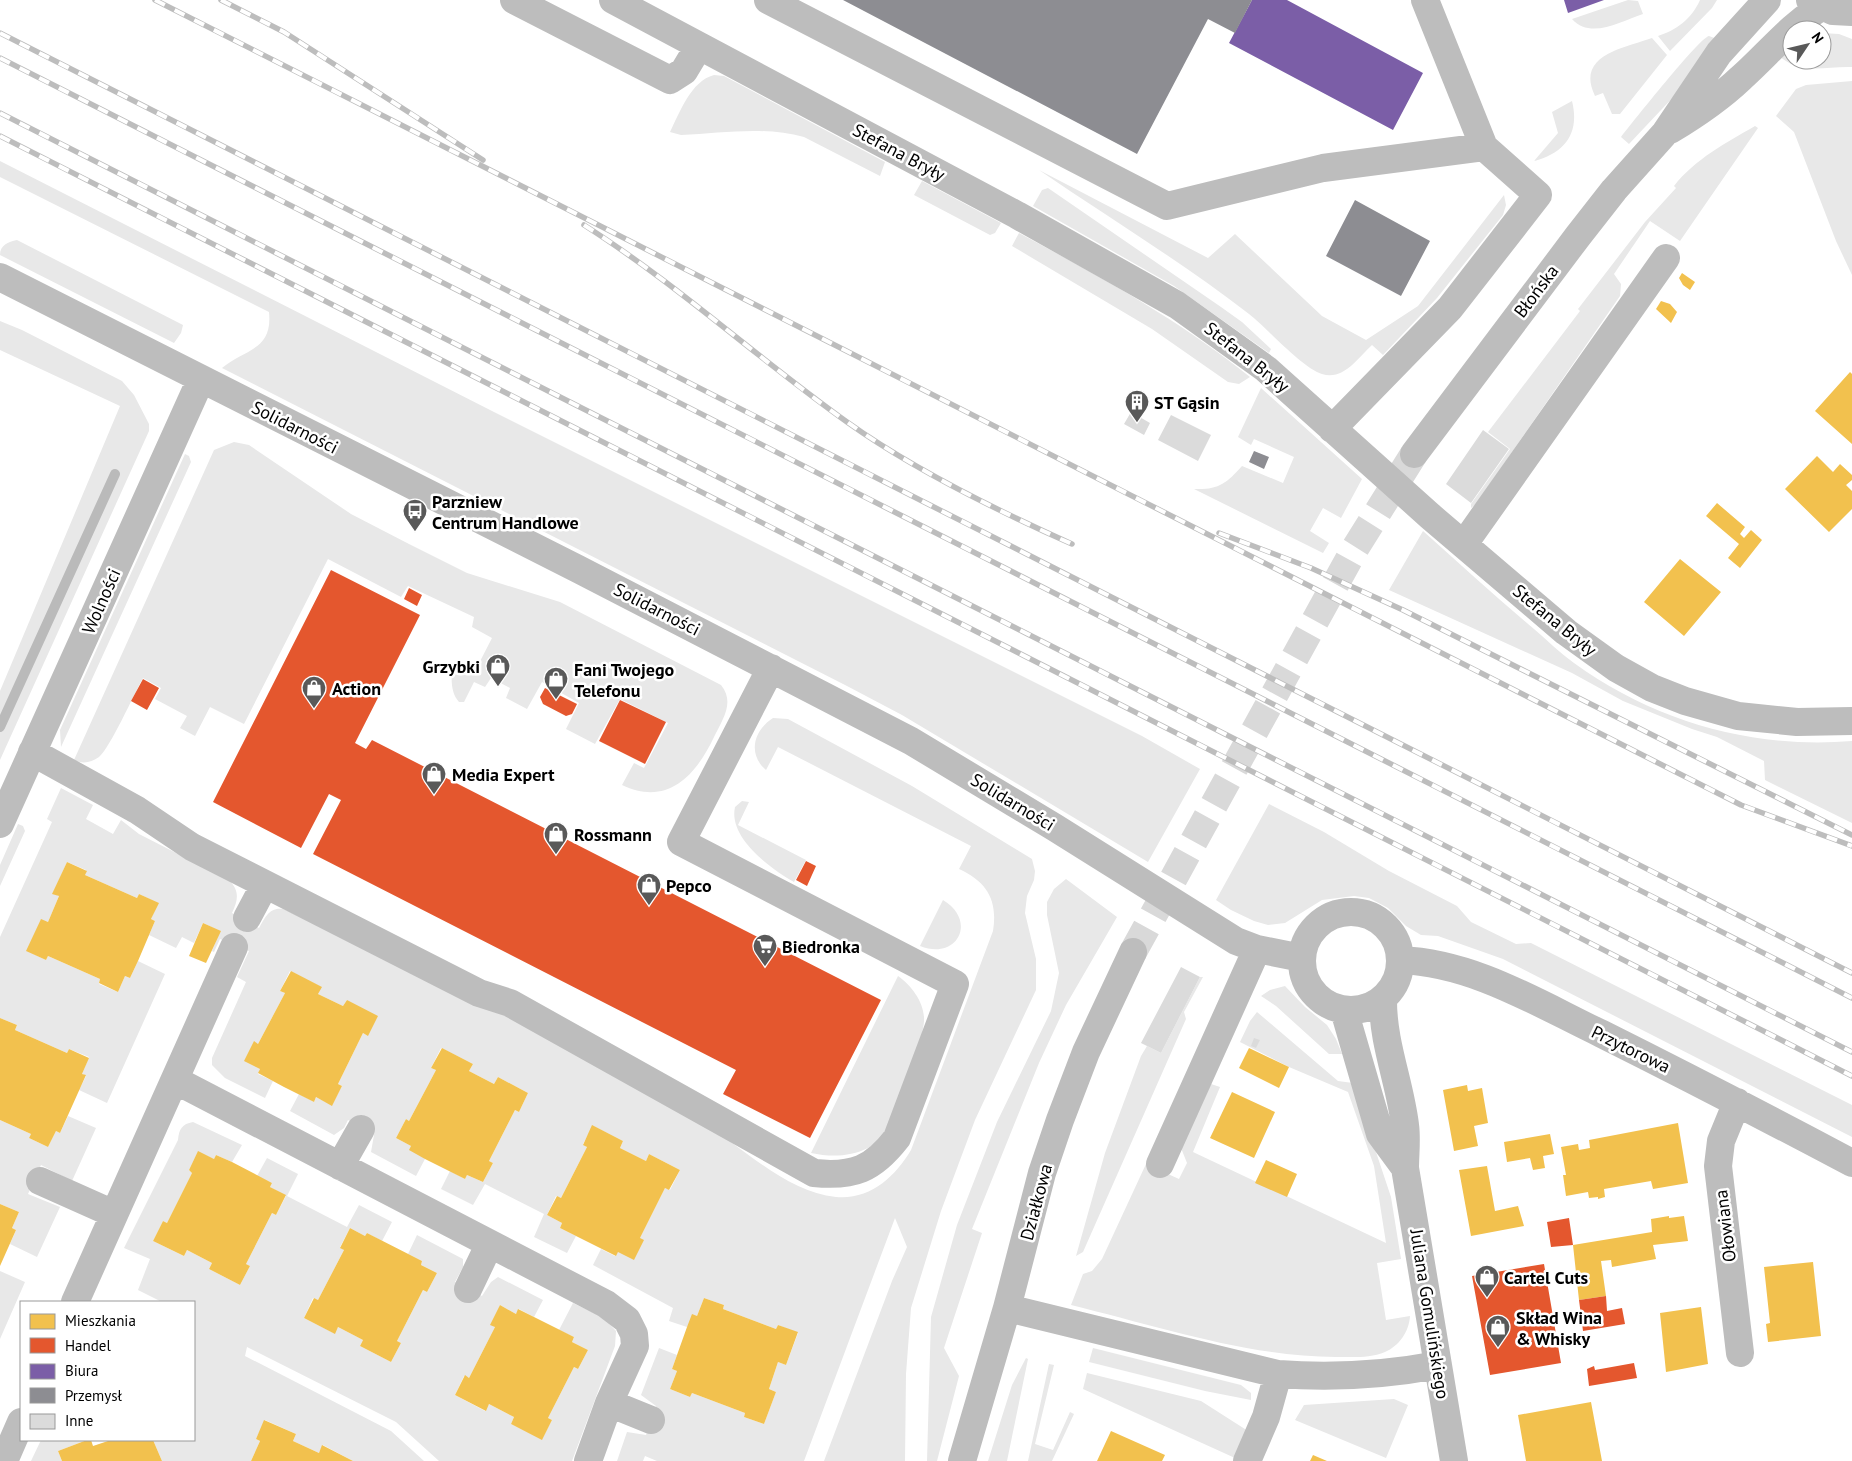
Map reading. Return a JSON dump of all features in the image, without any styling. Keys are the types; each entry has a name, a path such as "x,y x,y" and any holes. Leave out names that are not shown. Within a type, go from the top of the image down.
{"street":[{"path":"514,0 670,80 684,70 699,46"},
{"name":"Stefana Bryły","path":"613,0 644,7 699,46 1082,250 1177,305 1266,369 1332,429 1566,632 1616,668 1652,688 1686,701 1738,716 1797,722 1852,721"},
{"path":"768,0 1167,206 1323,168 1484,147"},
{"path":"1332,429 1450,308 1538,196 1484,147 1425,0"},
{"name":"Błońska","path":"1414,454 1590,220 1664,134 1719,53 1767,0"},
{"path":"1815,4 1833,11 1852,12"},
{"name":"Błońska","path":"1664,134 1699,112 1741,79 1783,36 1805,17 1815,4"},
{"path":"1464,544 1666,258"},
{"name":"Solidarności","path":"0,277 771,668 911,742 1054,827 1236,941 1257,949 1302,958"},
{"name":"Wolności","path":"0,824 202,379"},
{"path":"32,752 137,810 192,847 264,886 479,993 510,1003 814,1173 837,1175 864,1169 883,1155 897,1138 955,984 681,842 771,668"},
{"path":"247,918 264,886"},
{"path":"1352,912 1373,917 1382,922 1395,939 1400,960 1395,984 1383,1001 1368,1008 1344,1010 1326,1004 1312,992 1306,982 1302,958 1307,938 1318,925 1331,916 1352,912"},
{"path":"75,1301 234,948"},
{"path":"1160,1164 1257,949"},
{"name":"Działkowa","path":"962,1461 1007,1308 1042,1173 1086,1052 1133,952"},
{"name":"Przytorowa","path":"1400,960 1439,963 1500,984 1737,1102 1852,1163"},
{"name":"Juliana Gomulińskiego","path":"1383,1001 1385,1037 1406,1126 1405,1168 1454,1461"},
{"name":"Juliana Gomulińskiego","path":"1344,1010 1380,1134 1405,1168"},
{"path":"175,1080 489,1245 606,1304 628,1320 634,1334 635,1346 609,1403 588,1461"},
{"name":"Ołowiana","path":"1737,1102 1721,1141 1718,1166 1740,1353"},
{"path":"340,1166 361,1128"},
{"path":"40,1181 114,1214"},
{"path":"468,1289 489,1245"},
{"path":"1007,1308 1278,1374 1307,1376 1355,1375 1438,1365"},
{"path":"1247,1461 1266,1417 1278,1374"},
{"path":"609,1403 651,1420"},
{"path":"4,1461 20,1424"}],"shaded area":[{"path":"1628,0 1638,1 1643,14 1616,24 1597,28 1588,28 1572,19"},
{"path":"1700,0 1717,0 1712,8 1670,51 1658,36 1671,31 1688,19"},
{"path":"1832,34 1852,39 1852,67 1832,68"},
{"path":"1709,36 1717,39 1678,92 1629,144 1621,137 1693,50"},
{"path":"1652,38 1667,55 1620,114 1612,114 1603,93 1595,96 1591,82 1592,71 1597,62 1606,55"},
{"path":"714,75 724,76 885,162 880,176 804,137 759,131 681,135 670,132 693,90 706,78"},
{"path":"1852,81 1852,275 1836,241 1794,132 1776,116 1796,89 1806,85"},
{"path":"1572,101 1574,123 1568,140 1554,153 1534,161 1558,133 1552,112"},
{"path":"1755,126 1758,128 1680,241 1650,221 1614,274 1621,284 1620,296 1476,504 1471,508 1471,504 1510,449 1488,432 1580,311 1578,309 1645,222 1676,188 1674,186 1682,176 1711,152"},
{"path":"0,161 494,412 1142,736 1200,769 1148,862 902,715 222,368 262,342 269,325 269,312 0,177"},
{"path":"1039,170 1208,258 1235,234 1322,316 1366,340 1418,306 1504,195 1506,205 1503,215 1437,298 1383,355 1372,345 1350,367 1337,374 1330,375 1322,374 1305,364 1249,314 1224,295 1172,258"},
{"path":"922,181 1001,223 995,233 990,235 914,195"},
{"path":"1048,188 1242,322 1271,349 1269,353 1174,286 1033,206 1042,190"},
{"path":"1019,233 1138,299 1195,336 1250,377 1239,384 1228,382 1152,329 1012,246"},
{"path":"17,240 183,325 181,333 174,343 0,255 1,249 5,244"},
{"path":"0,321 22,330 122,381 134,395 149,424 149,431 0,760 0,691 120,406 0,350"},
{"path":"1261,388 1362,479 1341,518 1323,508 1310,531 1329,543 1323,553 1194,489 1221,485 1242,466 1283,483 1294,457 1254,439 1251,445 1238,437"},
{"path":"234,442 249,445 351,514 467,573 560,602 721,685 727,698 726,711 707,751 689,775 667,790 653,792 638,791 622,785 634,763 644,768 668,723 620,699 595,744 566,729 579,703 542,682 527,709 506,698 510,688 491,678 485,687 474,682 464,702 459,702 453,689 453,664 474,673 492,638 472,627 474,617 408,586 401,597 328,559 244,724 210,707 195,736 180,728 187,716 155,699 161,688 143,678 104,752 90,762 74,760 214,450"},
{"path":"185,454 189,456 191,462 61,747 60,730"},
{"path":"1423,531 1569,659 1605,684 1638,701 1672,716 1706,727 1742,735 1778,740 1852,741 1852,823 1765,780 1764,761 1717,737 1623,701 1572,673 1389,590"},
{"path":"773,718 788,719 912,786 1032,859 1035,871 1034,880 1027,896 1025,913 1036,959 1036,990 975,1120 941,1211 911,1308 906,1374 905,1461 824,1461 892,1281 907,1247 895,1218 804,1461 657,1461 645,1456 643,1461 617,1461 627,1432 646,1435 656,1406 641,1395 659,1348 677,1355 672,1369 677,1371 670,1389 690,1397 692,1393 745,1413 744,1417 764,1424 776,1392 769,1389 778,1362 786,1365 798,1333 778,1325 776,1329 723,1309 724,1305 704,1298 697,1316 687,1327 669,1321 673,1308 593,1265 601,1249 615,1256 640,1238 665,1188 670,1190 680,1170 649,1154 646,1161 620,1148 623,1141 593,1126 583,1144 587,1147 561,1198 556,1196 547,1215 562,1223 560,1228 576,1236 567,1253 534,1237 544,1214 485,1184 473,1205 441,1189 450,1171 465,1179 467,1175 483,1182 493,1163 489,1161 515,1110 519,1112 528,1093 498,1077 494,1084 469,1071 473,1064 441,1048 431,1068 436,1070 409,1121 406,1119 396,1138 411,1146 425,1159 416,1176 371,1152 374,1135 348,1120 344,1128 334,1135 290,1111 299,1094 314,1102 316,1097 332,1105 342,1086 338,1084 363,1033 367,1035 347,1000 343,1006 318,994 321,987 290,971 280,991 285,993 258,1044 254,1042 260,1069 258,1074 273,1081 265,1098 225,1078 212,1065 212,1058 246,982 237,977 249,951 220,939 214,952 212,951 220,931 203,923 194,943 182,937 176,948 149,935 155,921 151,919 158,903 139,894 137,898 85,875 86,870 67,862 53,893 59,896 48,922 41,920 27,951 46,960 48,956 100,979 99,984 118,992 125,976 130,978 138,961 165,974 107,1103 79,1090 86,1076 82,1074 89,1057 69,1049 67,1053 15,1030 17,1025 0,1018 0,937 52,822 47,819 61,788 93,805 86,819 113,834 121,820 139,834 229,880 235,888 237,896 232,913 259,928 271,911 283,909 504,1014 552,1039 713,1129 763,1166 799,1186 817,1193 836,1197 860,1195 870,1191 889,1178 911,1150 993,931 994,910 992,901 983,886 969,874 959,869 971,846 778,747 766,770 756,757 755,742 761,729"},
{"path":"742,801 749,802 738,825 806,860 794,882 763,861 745,841 738,830 735,819 735,807"},
{"path":"1269,804 1324,832 1389,871 1457,906 1471,922 1516,944 1531,943 1852,1105 1852,1137 1503,959 1438,936 1421,935 1406,926 1388,908 1369,898 1354,896 1322,900 1285,923 1268,925 1254,921 1231,910 1216,900"},
{"path":"18,824 23,826 25,831 0,886 0,865"},
{"path":"1066,879 1117,917 1066,1005 1039,1063 972,1229 982,1233 944,1348 959,1376 937,1461 927,1461 931,1317 957,1225 997,1122 1051,1011 1059,973 1047,915 1047,902 1054,889"},
{"path":"943,900 954,909 959,918 961,928 958,936 953,944 944,948 933,949 920,946"},
{"path":"898,976 916,994 924,1017 916,1056 892,1121 881,1138 861,1151 840,1155 811,1153"},
{"path":"1200,977 1203,977 1184,1012 1186,1019 1083,1252 1076,1256 1105,1153 1141,1056 1147,1046 1161,1053"},
{"path":"1285,986 1305,1007 1327,1025 1336,1039 1342,1054 1329,1054 1276,1006 1261,996 1270,990"},
{"path":"1257,1012 1338,1081 1353,1083 1391,1197 1401,1259 1377,1263 1386,1320 1410,1316 1408,1328 1399,1342 1380,1354 1351,1357 1307,1356 1239,1347 1071,1305 1083,1274 1092,1271 1102,1259 1146,1164 1179,1179 1187,1163 1181,1148 1211,1084 1220,1087 1193,1152 1386,1243 1374,1166 1348,1092 1289,1067 1240,1042 1250,1021"},
{"path":"68,1116 96,1128 72,1181 41,1165 28,1194 60,1207 37,1257 10,1244 16,1230 12,1228 19,1212 0,1204 0,1120 31,1134 29,1138 48,1147 56,1131 60,1133"},
{"path":"193,1122 242,1145 232,1162 216,1155 214,1159 198,1152 189,1170 192,1173 167,1223 163,1221 153,1241 184,1256 187,1250 212,1263 209,1269 240,1285 250,1266 246,1264 272,1213 276,1215 286,1196 270,1187 272,1183 257,1176 267,1158 298,1174 287,1196 347,1227 359,1205 392,1222 382,1241 367,1233 365,1236 350,1228 340,1247 344,1250 318,1300 313,1298 304,1318 334,1333 338,1327 363,1340 360,1346 391,1362 401,1343 397,1341 423,1290 427,1292 437,1273 421,1265 422,1261 408,1254 417,1235 463,1259 463,1267 455,1282 482,1296 491,1282 498,1277 543,1300 534,1317 519,1309 516,1314 500,1305 495,1327 469,1378 464,1376 455,1395 485,1411 489,1404 514,1417 511,1424 542,1439 552,1420 548,1418 574,1367 578,1369 588,1350 572,1342 574,1337 559,1330 573,1303 604,1318 616,1331 615,1346 572,1461 439,1461 396,1422 247,1347 245,1356 391,1431 424,1461 353,1461 323,1445 319,1453 293,1441 296,1434 265,1420 256,1439 260,1441 251,1461 162,1461 153,1441 195,1441 195,1301 160,1301 138,1290 150,1259 124,1248 178,1140 180,1130 186,1124"},
{"path":"0,1271 25,1282 0,1339"},
{"path":"1093,1348 1241,1385 1251,1393 1251,1400 1205,1391 1089,1362"},
{"path":"1026,1358 1028,1359 1007,1461 988,1461 1012,1385"},
{"path":"1049,1364 1054,1365 1035,1444 1053,1450 1070,1412 1074,1414 1052,1461 1028,1461"},
{"path":"1087,1373 1201,1401 1248,1431 1235,1458 1083,1389"},
{"path":"1394,1399 1408,1405 1386,1458 1295,1420 1304,1405"},
{"path":"41,1441 84,1441 58,1451 62,1461 31,1461"}],"building: Mieszkania":[{"path":"1682,273 1695,282 1690,290 1683,285 1679,278"},
{"path":"1661,301 1670,304 1677,312 1671,323 1656,309"},
{"path":"1850,372 1852,374 1852,444 1815,411"},
{"path":"1817,456 1833,472 1840,464 1852,475 1852,480 1846,485 1852,491 1852,509 1829,532 1785,489"},
{"path":"1717,503 1745,527 1740,534 1744,538 1751,530 1762,540 1740,568 1728,558 1739,544 1706,516"},
{"path":"1680,559 1721,592 1684,636 1644,602"},
{"path":"67,862 87,871 85,875 137,898 139,894 159,903 151,919 155,921 138,961 130,978 125,976 118,992 99,983 100,979 48,956 46,960 26,951 41,919 48,922 59,896 52,894"},
{"path":"203,923 221,931 206,963 189,956"},
{"path":"291,971 322,987 318,994 343,1006 347,1000 378,1016 368,1036 363,1033 338,1084 342,1086 332,1106 316,1097 314,1102 284,1087 258,1073 260,1069 244,1061 254,1041 258,1044 285,993 280,991"},
{"path":"0,1018 17,1025 15,1030 67,1053 69,1049 89,1058 82,1074 86,1075 60,1133 56,1131 48,1147 29,1138 31,1134 0,1120"},
{"path":"442,1048 473,1064 469,1071 494,1084 498,1077 528,1093 519,1112 515,1110 489,1161 493,1163 483,1182 467,1175 465,1179 425,1159 409,1150 411,1146 396,1138 406,1119 409,1121 436,1070 431,1068"},
{"path":"1249,1048 1289,1067 1279,1088 1239,1068"},
{"path":"1467,1085 1468,1091 1482,1088 1488,1123 1474,1126 1478,1146 1454,1151 1443,1090"},
{"path":"1232,1092 1275,1112 1254,1158 1210,1138"},
{"path":"1678,1123 1688,1183 1653,1189 1651,1181 1604,1189 1605,1197 1598,1199 1598,1197 1589,1198 1588,1192 1566,1196 1563,1175 1566,1175 1561,1147 1578,1144 1579,1150 1590,1148 1589,1140"},
{"path":"592,1125 623,1141 620,1148 646,1161 649,1154 680,1170 669,1190 665,1188 640,1238 644,1240 634,1260 618,1252 616,1256 560,1228 562,1223 547,1215 557,1196 561,1198 587,1147 583,1145"},
{"path":"1550,1134 1554,1154 1543,1156 1545,1168 1533,1170 1530,1158 1507,1162 1504,1142"},
{"path":"198,1151 214,1159 216,1155 232,1162 272,1183 270,1187 286,1195 276,1215 272,1213 246,1264 250,1266 240,1285 209,1269 212,1263 187,1250 184,1256 153,1241 163,1221 167,1223 192,1173 189,1170"},
{"path":"1266,1160 1297,1174 1287,1197 1255,1183"},
{"path":"1487,1166 1495,1211 1518,1206 1524,1226 1471,1236 1459,1170"},
{"path":"0,1204 19,1212 12,1228 16,1230 0,1266"},
{"path":"1669,1216 1669,1218 1684,1216 1688,1241 1653,1245 1656,1259 1612,1267 1611,1260 1601,1261 1606,1296 1579,1300 1573,1245 1652,1232 1651,1219"},
{"path":"350,1228 365,1236 367,1233 422,1261 421,1265 437,1273 427,1292 423,1290 397,1341 401,1343 391,1362 360,1346 363,1340 338,1327 335,1334 304,1318 314,1298 318,1300 344,1250 340,1248"},
{"path":"1813,1262 1821,1336 1768,1342 1766,1324 1770,1323 1764,1267"},
{"path":"704,1298 724,1305 723,1309 776,1329 778,1325 798,1332 786,1365 778,1362 769,1389 776,1392 764,1424 744,1417 745,1413 692,1393 690,1397 670,1389 677,1371 672,1369 687,1327 692,1314 697,1316"},
{"path":"500,1305 516,1314 518,1309 574,1337 572,1342 588,1350 578,1369 574,1367 548,1418 552,1420 542,1440 511,1424 514,1417 489,1404 486,1411 455,1395 465,1375 469,1378 495,1327 490,1325"},
{"path":"1701,1307 1708,1364 1666,1372 1660,1313"},
{"path":"1591,1402 1602,1461 1526,1461 1518,1415"},
{"path":"264,1420 296,1434 293,1441 319,1453 322,1445 353,1461 251,1461 260,1441 256,1439"},
{"path":"1111,1431 1165,1455 1162,1461 1097,1461"},
{"path":"84,1441 91,1441 93,1446 108,1441 153,1441 162,1461 62,1461 58,1451"},
{"path":"1313,1455 1327,1461 1310,1461"}],"building: Handel":[{"path":"331,570 420,615 355,743 366,749 372,740 881,1000 810,1138 723,1094 736,1070 313,854 341,800 329,794 301,848 213,802"},
{"path":"409,588 422,595 417,606 404,599"},
{"path":"143,679 159,688 147,710 131,701"},
{"name":"Fani Twojego Telefonu","path":"545,688 577,704 572,714 566,716 543,704 540,697"},
{"path":"620,700 666,722 645,764 599,741"},
{"path":"806,861 816,866 807,886 796,880"},
{"path":"1569,1218 1573,1245 1551,1247 1547,1222"},
{"path":"1544,1264 1561,1363 1490,1375 1472,1276"},
{"path":"1606,1296 1607,1311 1622,1308 1625,1324 1583,1331 1579,1300"},
{"path":"1634,1363 1637,1378 1589,1386 1587,1369 1594,1366 1595,1370"}],"building: Biura":[{"path":"1252,0 1287,0 1423,73 1393,130 1229,43"},
{"path":"1564,0 1604,0 1568,13"}],"building: Przemysł":[{"path":"843,0 1252,0 1235,33 1208,19 1137,154"},
{"path":"1355,200 1430,241 1401,296 1326,256"},
{"path":"1254,451 1269,457 1264,469 1249,462"}],"building: Inne":[{"name":"ST Gąsin","path":"1131,412 1150,423 1144,435 1124,424"},
{"path":"1171,415 1211,435 1198,461 1158,440"},
{"path":"1483,430 1509,449 1471,503 1446,484"},
{"path":"1181,967 1200,977 1161,1053 1141,1043"},
{"path":"1254,1038 1260,1040 1256,1048 1251,1046"}],"waterway":[{"path":"0,727 115,474"}],"tunnel":[{"path":"1133,952 1354,550 1414,454"}],"railway":[{"path":"155,0 1741,805 1852,846"},
{"path":"221,0 284,32 483,160"},
{"path":"0,33 1852,973"},
{"path":"0,58 1852,998"},
{"path":"0,113 1852,1052"},
{"path":"0,136 1852,1076"},
{"path":"584,225 652,272 814,398 873,439 956,488 1072,544"},
{"path":"1219,533 1311,568 1403,610 1852,835"}],"place":[{"name":"ST Gąsin","path":"1137,423"},
{"name":"Parzniew Centrum Handlowe","path":"415,532"},
{"name":"Grzybki","path":"498,687"},
{"name":"Fani Twojego Telefonu","path":"556,700"},
{"name":"Action","path":"314,709"},
{"name":"Media Expert","path":"434,795"},
{"name":"Rossmann","path":"556,855"},
{"name":"Pepco","path":"649,906"},
{"name":"Biedronka","path":"765,967"},
{"name":"Cartel Cuts","path":"1487,1298"},
{"name":"Skład Wina & Whisky","path":"1498,1348"}]}
